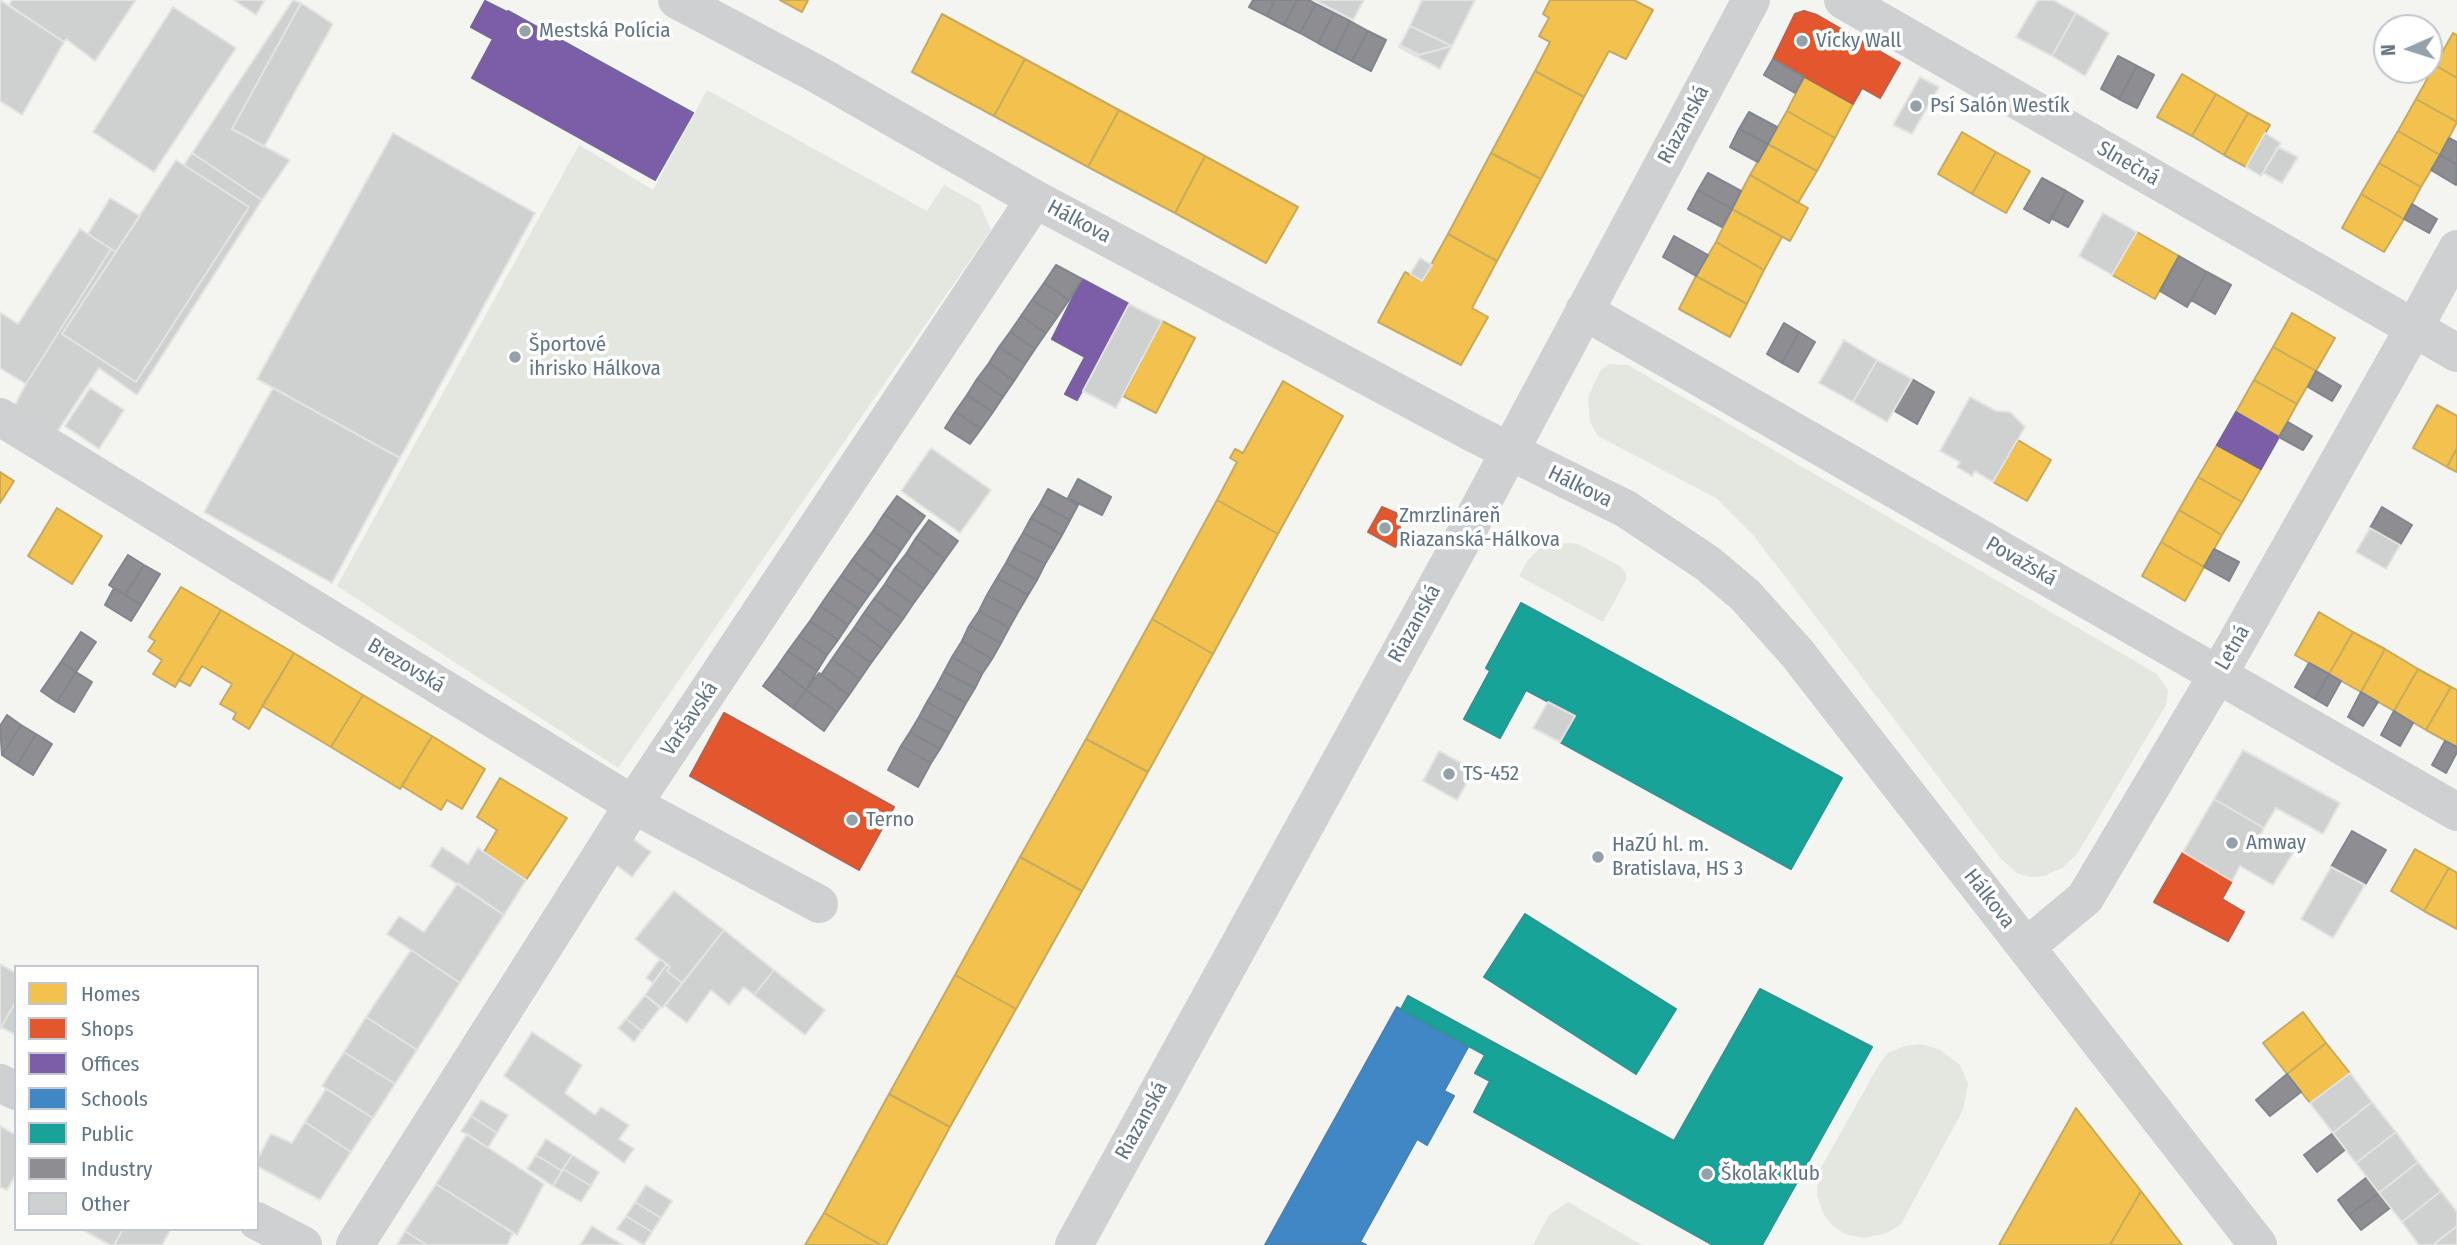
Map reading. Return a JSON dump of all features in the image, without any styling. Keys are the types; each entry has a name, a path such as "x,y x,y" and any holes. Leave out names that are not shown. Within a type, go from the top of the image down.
{"street":[{"name":"Riazanská","path":"1074,1245 1466,533 1751,0"},
{"name":"Slnečná","path":"1843,0 2457,353"},
{"name":"Hálkova","path":"685,2 816,73 1035,199 1508,451 1626,509 1686,547 1745,595 1797,653 2258,1245"},
{"name":"Varšavská","path":"355,1245 634,805 1035,199"},
{"name":"Letná","path":"2026,947 2085,898 2218,675 2457,250"},
{"name":"Považská","path":"1584,311 2457,812"},
{"name":"Brezovská","path":"0,417 634,805 819,904"},
{"path":"259,1221 303,1245"}],"shaded area":[{"path":"707,90 927,211 944,185 980,205 991,230 618,768 337,586 579,145 653,190"},
{"path":"1609,364 1628,365 2157,674 2168,690 2166,705 2077,854 2062,868 2044,876 2030,877 2017,873 2001,859 1754,536 1716,498 1598,436 1590,422 1588,398 1600,371"},
{"path":"1578,544 1620,566 1626,573 1626,580 1603,622 1519,576 1528,560 1539,549"},
{"path":"1922,1044 1940,1050 1960,1065 1968,1084 1963,1110 1901,1224 1887,1233 1864,1238 1845,1234 1833,1226 1824,1215 1817,1196 1818,1173 1888,1053 1904,1046"},
{"path":"1568,1202 1642,1245 1533,1245 1549,1215"}],"building: Homes":[{"path":"780,0 808,0 802,12"},
{"path":"1550,0 1634,0 1653,10 1626,59 1609,51 1584,97 1535,71 1550,42 1539,36 1549,18 1543,14"},
{"path":"942,14 1025,59 994,116 912,72"},
{"path":"2453,33 2457,35 2457,78 2443,70 2443,51"},
{"path":"1025,59 1119,110 1088,167 994,116"},
{"path":"2443,70 2457,78 2457,122 2416,99 2424,84 2443,84"},
{"path":"1535,71 1584,97 1541,179 1491,153"},
{"path":"2182,74 2216,94 2192,136 2157,117"},
{"path":"1804,77 1853,104 1835,138 1787,111"},
{"path":"2216,94 2248,113 2224,155 2192,136"},
{"path":"2416,99 2457,122 2440,155 2398,131"},
{"path":"1119,110 1205,156 1175,213 1088,167"},
{"path":"1787,111 1835,138 1817,171 1768,144"},
{"path":"2248,113 2270,125 2246,167 2224,155"},
{"path":"2398,131 2440,155 2421,187 2379,163"},
{"path":"1962,132 1996,152 1972,194 1938,174"},
{"path":"1768,144 1817,171 1798,203 1750,175"},
{"path":"1996,152 2030,171 2006,213 1972,194"},
{"path":"1491,153 1541,179 1497,261 1448,234"},
{"path":"1205,156 1298,207 1266,263 1175,213"},
{"path":"2379,163 2421,187 2404,219 2361,194"},
{"path":"1750,175 1808,208 1790,241 1732,209"},
{"path":"2361,194 2404,219 2384,252 2342,228"},
{"path":"1732,209 1782,237 1764,270 1716,242"},
{"path":"2137,232 2179,256 2155,299 2112,275"},
{"path":"1448,234 1497,261 1472,308 1488,317 1461,365 1378,322 1405,272 1422,281"},
{"path":"1716,242 1764,270 1747,304 1696,276"},
{"path":"1696,276 1747,304 1730,337 1679,309"},
{"path":"2292,313 2335,338 2316,371 2273,347"},
{"path":"1162,321 1195,338 1156,413 1123,396"},
{"path":"2273,347 2316,371 2297,404 2254,380"},
{"path":"2254,380 2297,404 2279,437 2236,412"},
{"path":"1283,381 1343,416 1278,534 1217,500 1237,462 1230,458 1235,449 1243,453"},
{"path":"2437,405 2457,416 2457,448 2447,467 2413,448"},
{"path":"2018,440 2051,460 2027,501 1993,482"},
{"path":"2217,445 2261,469 2242,502 2198,477"},
{"path":"2457,448 2457,472 2447,467"},
{"path":"0,472 14,481 0,503"},
{"path":"2198,477 2242,502 2222,535 2179,510"},
{"path":"1217,500 1278,534 1213,654 1152,619"},
{"path":"57,508 102,536 72,584 28,556"},
{"path":"2179,510 2222,535 2204,567 2161,542"},
{"path":"2161,542 2204,567 2185,601 2142,576"},
{"path":"181,587 221,610 175,687 153,674 162,660 148,651 155,641 149,637"},
{"path":"221,610 294,653 249,729 233,719 236,713 220,704 232,684 202,666 190,686 179,680"},
{"path":"2319,612 2353,632 2329,674 2295,655"},
{"path":"1152,619 1213,654 1148,772 1086,739"},
{"path":"2353,632 2385,649 2361,692 2329,674"},
{"path":"2385,649 2418,669 2394,711 2361,692"},
{"path":"294,653 363,695 331,747 262,706"},
{"path":"2418,669 2451,687 2426,730 2394,711"},
{"path":"2451,687 2457,690 2457,747 2426,730"},
{"path":"363,695 432,736 400,789 331,747"},
{"path":"432,736 485,769 462,809 447,800 441,810 402,786"},
{"path":"1086,739 1148,772 1082,891 1020,857"},
{"path":"500,778 567,818 526,880 484,852 497,830 477,817"},
{"path":"2415,849 2449,868 2424,911 2391,891"},
{"path":"1020,857 1082,891 1016,1009 955,975"},
{"path":"2449,868 2457,873 2457,929 2424,911"},
{"path":"955,975 1016,1009 950,1127 889,1094"},
{"path":"2303,1012 2326,1043 2287,1074 2263,1043"},
{"path":"2326,1043 2350,1073 2310,1103 2287,1074"},
{"path":"889,1094 950,1127 886,1245 881,1245 824,1213"},
{"path":"2076,1108 2141,1191 2110,1245 1999,1245"},
{"path":"2141,1191 2182,1245 2110,1245"},
{"path":"824,1213 881,1245 805,1245"}],"building: Shops":[{"path":"1804,11 1817,15 1900,63 1880,98 1862,88 1853,104 1773,59 1795,14"},
{"path":"1382,507 1396,513 1402,535 1395,547 1368,532"},
{"path":"724,713 894,807 859,870 690,776"},
{"path":"2183,852 2232,881 2222,899 2244,912 2228,941 2154,902"}],"building: Offices":[{"path":"485,1 693,113 655,180 472,78 493,39 471,27"},
{"path":"1082,279 1129,304 1077,400 1065,394 1085,357 1052,339"},
{"path":"2236,412 2279,437 2261,469 2217,445"}],"building: Schools":[{"path":"1397,1007 1468,1047 1444,1091 1454,1096 1427,1145 1417,1139 1360,1242 1366,1245 1265,1245"}],"building: Public":[{"path":"1521,603 1842,778 1791,869 1560,742 1575,716 1526,690 1500,738 1464,719 1490,671 1486,668"},
{"path":"1525,914 1676,1009 1636,1074 1484,977"},
{"path":"1760,989 1872,1047 1762,1245 1713,1245 1474,1112 1490,1081 1475,1073 1485,1055 1401,1009 1408,996 1674,1141"}],"building: Industry":[{"path":"1253,0 1275,0 1267,16 1249,7"},
{"path":"1275,0 1297,0 1284,25 1267,16"},
{"path":"1297,0 1309,0 1316,4 1300,33 1284,25"},
{"path":"1316,4 1334,13 1318,43 1300,33"},
{"path":"1334,13 1350,21 1335,52 1318,43"},
{"path":"1350,21 1368,31 1352,61 1335,52"},
{"path":"1368,31 1386,40 1371,71 1352,61"},
{"path":"2118,56 2137,66 2119,99 2101,89"},
{"path":"1773,59 1804,77 1795,93 1764,75"},
{"path":"2137,66 2154,75 2137,108 2119,99"},
{"path":"1749,112 1777,127 1768,144 1739,129"},
{"path":"1739,129 1768,144 1758,162 1730,147"},
{"path":"2449,138 2457,142 2457,165 2440,155"},
{"path":"2440,155 2457,165 2456,185 2431,170"},
{"path":"1708,173 1741,191 1732,209 1698,190"},
{"path":"2042,178 2066,191 2049,223 2024,209"},
{"path":"1698,190 1732,209 1722,227 1688,209"},
{"path":"2066,191 2083,201 2068,227 2051,218"},
{"path":"2412,204 2437,219 2429,233 2404,219"},
{"path":"1674,236 1708,255 1696,276 1663,257"},
{"path":"2179,256 2207,272 2187,307 2160,291"},
{"path":"1056,265 1082,279 1069,300 1044,283"},
{"path":"2207,272 2231,285 2215,314 2191,300"},
{"path":"1044,283 1069,300 1058,316 1032,300"},
{"path":"1032,300 1058,316 1046,333 1021,316"},
{"path":"1021,316 1046,333 1035,349 1010,332"},
{"path":"1784,323 1799,332 1782,363 1767,354"},
{"path":"1010,332 1035,349 1025,364 999,347"},
{"path":"1799,332 1815,342 1798,372 1782,363"},
{"path":"999,347 1025,364 1014,381 989,363"},
{"path":"989,363 1014,381 1003,397 977,379"},
{"path":"2316,371 2341,386 2332,401 2308,387"},
{"path":"977,379 1003,397 993,412 967,395"},
{"path":"1912,379 1934,392 1917,424 1893,410"},
{"path":"967,395 993,412 981,429 955,412"},
{"path":"955,412 981,429 970,444 945,428"},
{"path":"2288,422 2312,436 2303,450 2279,437"},
{"path":"1078,479 1111,497 1102,515 1068,498"},
{"path":"1048,489 1078,505 1070,520 1040,504"},
{"path":"897,496 925,516 912,534 884,514"},
{"path":"1040,504 1070,520 1062,535 1031,518"},
{"path":"2382,507 2412,525 2400,545 2370,528"},
{"path":"884,514 912,534 901,550 873,531"},
{"path":"1031,518 1062,535 1054,549 1023,533"},
{"path":"929,520 958,541 945,559 916,538"},
{"path":"873,531 901,550 891,565 863,545"},
{"path":"1023,533 1054,549 1045,564 1014,548"},
{"path":"916,538 945,559 934,575 906,554"},
{"path":"863,545 891,565 880,580 852,560"},
{"path":"1014,548 1045,564 1037,580 1006,563"},
{"path":"2214,549 2239,562 2229,581 2204,567"},
{"path":"906,554 934,575 924,589 895,568"},
{"path":"128,555 144,565 125,595 109,585"},
{"path":"852,560 880,580 869,595 841,576"},
{"path":"1006,563 1037,580 1028,595 997,578"},
{"path":"144,565 160,574 141,605 125,595"},
{"path":"895,568 924,589 913,604 885,584"},
{"path":"841,576 869,595 859,609 831,590"},
{"path":"997,578 1028,595 1018,612 987,595"},
{"path":"885,584 913,604 903,619 874,599"},
{"path":"114,588 141,605 131,621 105,605"},
{"path":"831,590 859,609 848,625 820,606"},
{"path":"987,595 1018,612 1009,628 979,611"},
{"path":"874,599 903,619 892,634 864,613"},
{"path":"820,606 848,625 838,640 810,621"},
{"path":"979,611 1009,628 1001,643 969,626"},
{"path":"864,613 892,634 882,648 854,628"},
{"path":"810,621 838,640 827,655 799,636"},
{"path":"969,626 1001,643 992,659 962,641"},
{"path":"854,628 882,648 871,663 843,643"},
{"path":"81,632 96,642 76,672 61,662"},
{"path":"799,636 827,655 817,671 788,651"},
{"path":"962,641 992,659 982,674 952,657"},
{"path":"843,643 871,663 860,679 832,659"},
{"path":"788,651 817,671 806,690 777,667"},
{"path":"952,657 982,674 975,688 944,672"},
{"path":"832,659 860,679 849,695 821,675"},
{"path":"61,662 76,672 57,702 41,691"},
{"path":"2309,663 2329,674 2315,699 2295,687"},
{"path":"777,667 806,690 793,708 763,686"},
{"path":"76,672 92,682 74,712 57,702"},
{"path":"944,672 975,688 966,703 936,687"},
{"path":"819,673 849,695 837,712 806,690"},
{"path":"2329,674 2341,681 2327,706 2315,699"},
{"path":"936,687 966,703 957,719 927,702"},
{"path":"806,690 837,712 824,731 793,708"},
{"path":"2361,692 2378,702 2363,726 2348,717"},
{"path":"927,702 957,719 949,733 919,717"},
{"path":"2394,711 2413,723 2400,746 2381,735"},
{"path":"7,715 21,725 2,755 0,726"},
{"path":"919,717 949,733 940,749 910,732"},
{"path":"21,725 36,734 17,765 2,755"},
{"path":"910,732 940,749 931,763 901,746"},
{"path":"36,734 52,744 33,775 17,765"},
{"path":"2445,741 2457,747 2446,773 2432,765"},
{"path":"901,746 931,763 918,787 888,770"},
{"path":"2352,831 2386,850 2365,885 2331,867"},
{"path":"2287,1074 2301,1092 2270,1116 2256,1100"},
{"path":"2333,1133 2346,1149 2317,1172 2304,1155"},
{"path":"2367,1177 2379,1193 2349,1215 2338,1200"},
{"path":"2379,1193 2390,1208 2361,1230 2349,1215"}],"building: Other":[{"path":"0,0 64,42 22,115 0,101"},
{"path":"12,0 136,0 95,61 66,39 64,42 9,5"},
{"path":"234,0 265,0 256,15"},
{"path":"293,0 301,3 232,129 290,160 262,200 192,153"},
{"path":"1315,0 1364,0 1353,20"},
{"path":"1422,0 1475,0 1452,46 1410,26"},
{"path":"2038,0 2053,0 2076,13 2052,56 2016,37"},
{"path":"301,3 333,24 264,147 232,129"},
{"path":"173,7 236,48 154,172 93,132"},
{"path":"2076,13 2109,33 2085,76 2052,56"},
{"path":"1410,26 1452,46 1419,55 1400,45"},
{"path":"1400,45 1419,55 1452,46 1440,69 1399,47"},
{"name":"Psí Salón Westík","path":"1920,77 1939,87 1912,134 1893,125"},
{"path":"393,133 535,213 400,458 257,379"},
{"path":"2265,133 2281,143 2261,176 2246,167"},
{"path":"2278,147 2298,157 2282,183 2263,173"},
{"path":"192,153 262,200 137,395 99,368 57,432 15,405 111,249 116,252 62,334 136,382 249,207 184,165"},
{"path":"176,160 249,207 136,382 62,334"},
{"path":"110,198 140,216 116,252 88,234"},
{"path":"2103,213 2137,232 2112,275 2079,256"},
{"path":"80,229 111,249 26,384 0,368 0,312 18,324"},
{"path":"1420,258 1432,265 1422,281 1410,274"},
{"path":"1129,304 1162,321 1116,408 1083,391"},
{"path":"1844,340 1877,360 1853,402 1819,383"},
{"path":"1877,360 1912,379 1887,422 1853,402"},
{"path":"90,388 124,410 99,449 65,426"},
{"path":"273,388 400,458 332,583 204,512"},
{"path":"1970,397 1996,411 2010,412 2025,427 1993,482 1975,471 1972,476 1957,467 1960,462 1940,451"},
{"path":"931,448 991,490 960,533 901,491"},
{"path":"2370,528 2400,545 2386,569 2356,552"},
{"path":"1548,702 1575,716 1560,742 1533,728"},
{"path":"2243,750 2340,803 2323,834 2276,808 2264,828 2214,799"},
{"name":"TS-452","path":"1439,751 1474,770 1457,800 1423,781"},
{"name":"Amway","path":"2214,799 2264,828 2261,835 2293,853 2273,885 2240,866 2232,881 2183,852"},
{"path":"633,839 651,852 632,877 615,864"},
{"path":"442,847 468,864 478,848 526,880 504,915 430,866"},
{"path":"2331,867 2365,885 2333,938 2301,919"},
{"path":"458,883 504,915 460,983 387,934 399,916 424,932"},
{"path":"674,891 724,930 682,983 667,971 670,967 635,939"},
{"path":"724,930 774,970 754,995 744,987 729,1005 711,990 687,1023 665,1006"},
{"path":"411,950 460,983 417,1050 366,1017"},
{"path":"660,959 667,964 653,983 646,978"},
{"path":"0,964 14,972 14,1004 0,1029"},
{"path":"667,964 670,967 667,971 682,983 662,1008 645,995"},
{"path":"774,970 825,1010 805,1035 754,995"},
{"path":"645,995 660,1008 642,1031 626,1019"},
{"path":"14,1004 14,1034 1,1027"},
{"path":"366,1017 417,1050 395,1084 344,1052"},
{"path":"626,1019 642,1031 634,1042 618,1028"},
{"path":"532,1032 582,1065 565,1093 595,1115 601,1107 629,1125 619,1139 634,1149 624,1163 504,1076"},
{"path":"344,1052 395,1084 373,1118 322,1086"},
{"path":"2350,1073 2372,1102 2333,1133 2310,1103"},
{"path":"326,1089 373,1118 351,1152 305,1122"},
{"path":"481,1100 508,1115 497,1133 471,1116"},
{"path":"2372,1102 2396,1132 2356,1163 2333,1133"},
{"path":"471,1116 497,1133 488,1148 461,1131"},
{"path":"305,1122 351,1152 320,1200 259,1167 259,1156 271,1134 292,1143"},
{"path":"0,1126 14,1134 14,1178 7,1190 0,1187"},
{"path":"2396,1132 2418,1162 2379,1193 2356,1163"},
{"path":"467,1134 544,1184 517,1235 436,1184"},
{"path":"546,1139 572,1155 562,1171 536,1155"},
{"path":"536,1155 562,1171 553,1186 527,1169"},
{"path":"572,1155 599,1172 591,1186 563,1169"},
{"path":"2418,1162 2441,1191 2402,1222 2379,1193"},
{"path":"563,1169 591,1186 581,1202 553,1186"},
{"path":"436,1184 513,1233 507,1245 427,1245 405,1231"},
{"path":"646,1185 672,1201 661,1218 635,1202"},
{"path":"2441,1191 2457,1212 2457,1226 2433,1245 2419,1245 2402,1222"},
{"path":"635,1202 661,1218 652,1232 626,1216"},
{"path":"626,1216 652,1232 644,1245 617,1229"},
{"path":"592,1226 623,1245 580,1245"},
{"path":"2457,1226 2457,1245 2433,1245"},
{"path":"85,1231 122,1231 114,1245"},
{"path":"122,1231 170,1231 162,1245 114,1245"},
{"path":"405,1231 427,1245 397,1245"}],"place":[{"name":"Mestská Polícia","path":"525,31"},
{"name":"Vicky Wall","path":"1802,41"},
{"name":"Psí Salón Westík","path":"1916,106"},
{"name":"Športové ihrisko Hálkova","path":"515,357"},
{"name":"Zmrzlináreň Riazanská-Hálkova","path":"1385,528"},
{"name":"TS-452","path":"1449,774"},
{"name":"Terno","path":"852,820"},
{"name":"Amway","path":"2232,843"},
{"name":"HaZÚ hl. m. Bratislava, HS 3","path":"1598,857"},
{"name":"Školak klub","path":"1707,1174"}]}
